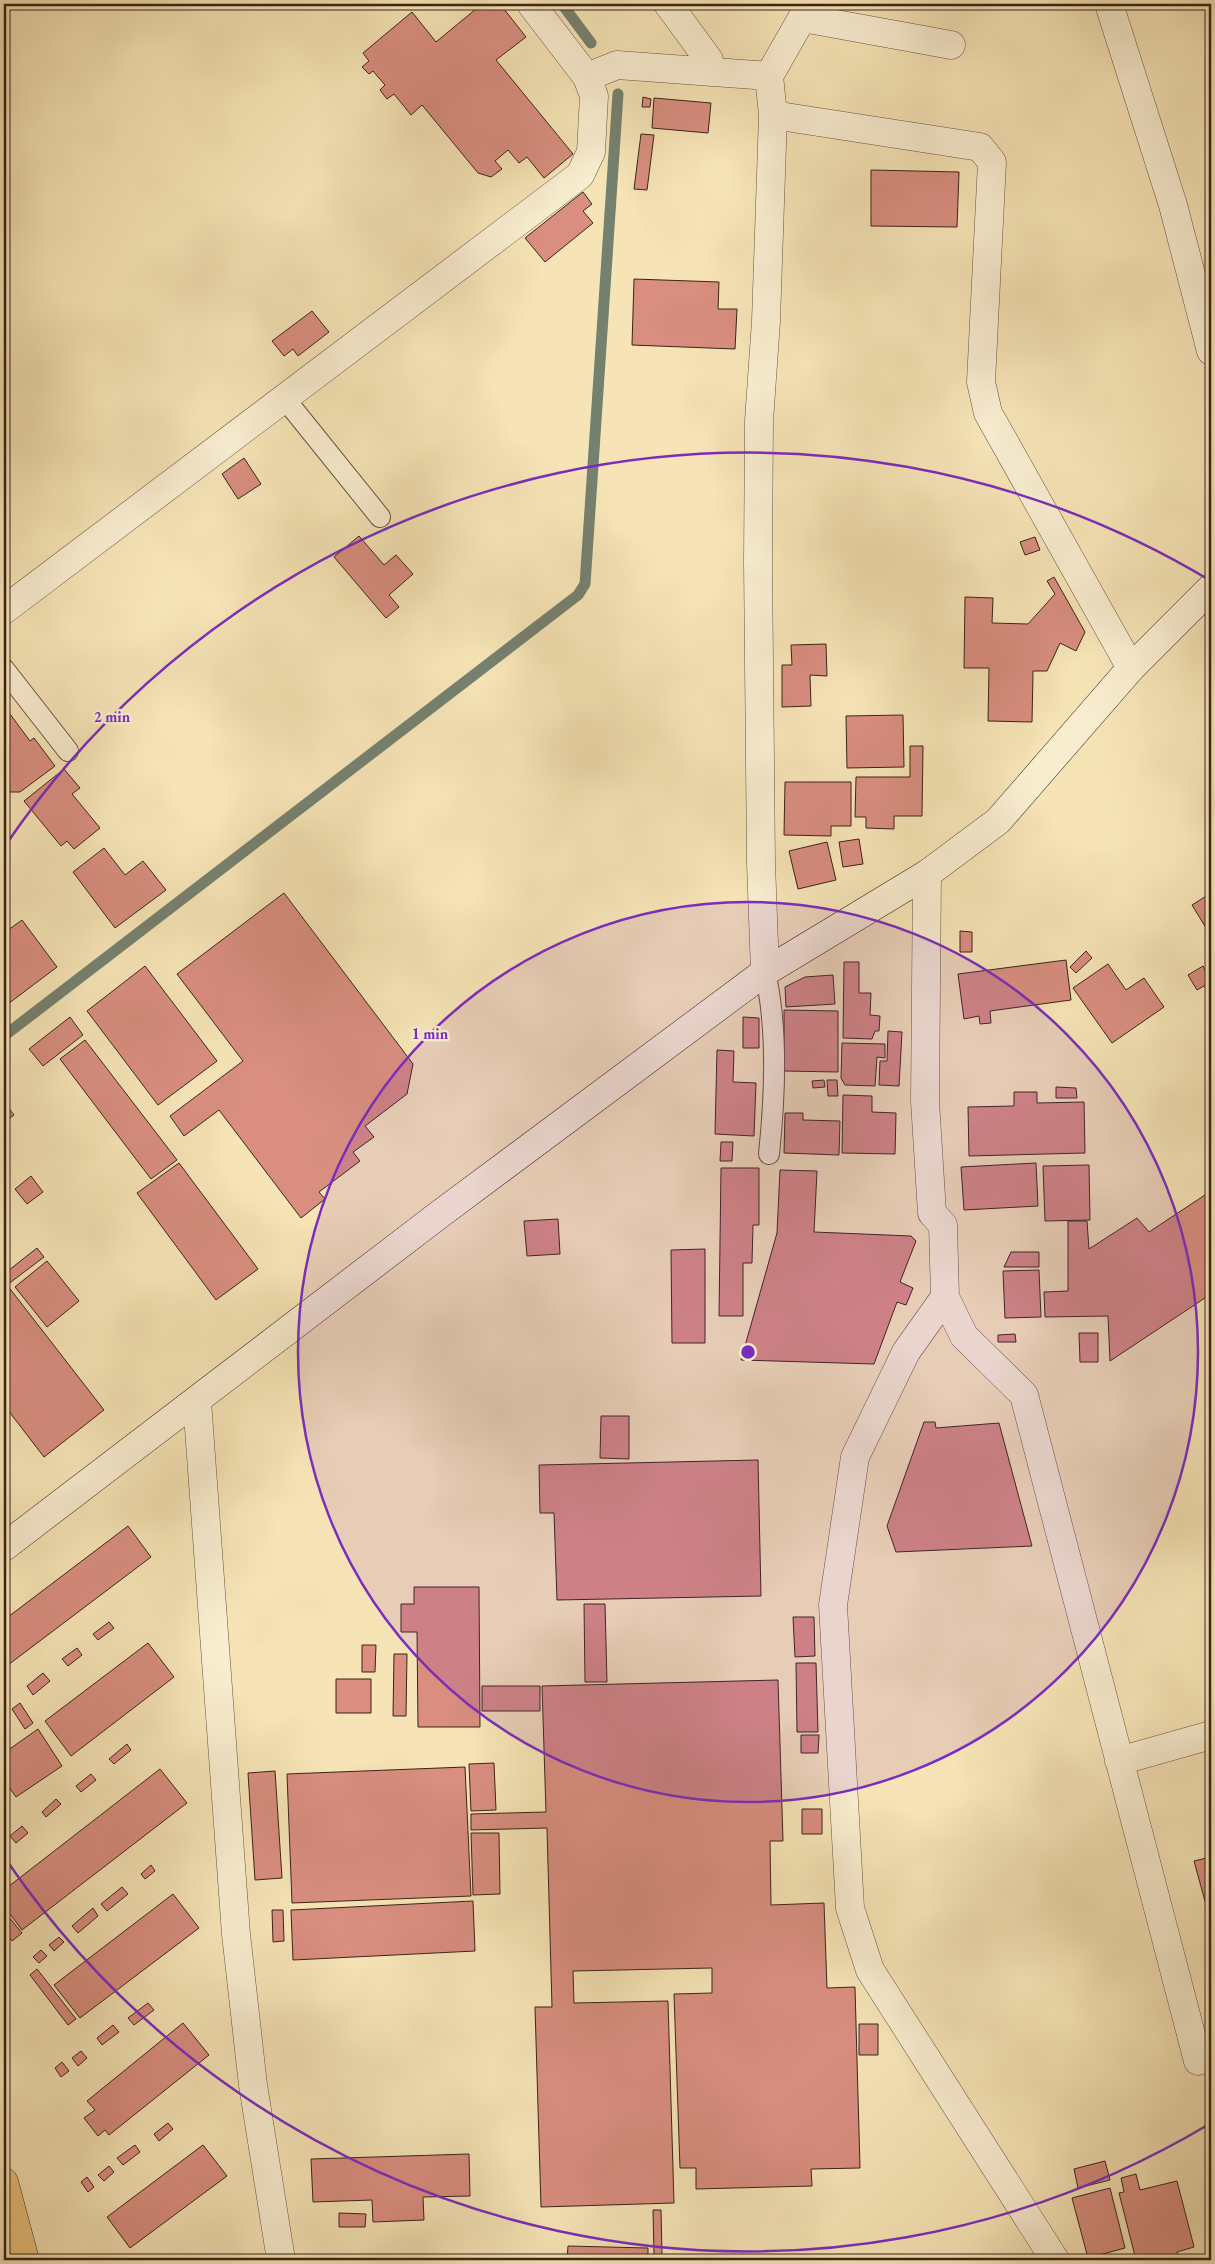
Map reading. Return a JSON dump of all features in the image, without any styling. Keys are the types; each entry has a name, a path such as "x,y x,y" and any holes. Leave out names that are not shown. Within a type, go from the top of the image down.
{"main road":[{"path":"4,2182 25,2260"}],"street":[{"path":"4,610 580,175 591,152 594,96 587,77 531,4"},
{"path":"668,4 709,60 710,72"},
{"path":"1108,4 1173,205 1211,351"},
{"path":"765,972 761,853 759,430 766,321 772,115 769,76 806,11 951,45"},
{"path":"587,77 617,65 769,76"},
{"path":"772,115 980,147 992,162 981,382 988,414 1130,668"},
{"path":"1173,205 1211,274"},
{"path":"4,1547 440,1214 765,972 927,874 998,821 1130,668 1211,588"},
{"path":"927,874 925,1101 932,1213 943,1225 945,1297 964,1336 1024,1395 1198,2061 1211,2056"},
{"path":"945,1297 906,1352 855,1457 833,1605 850,1908 870,1970 1055,2260"},
{"path":"197,1401 236,1934 253,2085 281,2260"},
{"path":"1119,1761 1211,1734"}],"lane":[{"path":"285,399 380,517"},
{"path":"4,669 68,751"},
{"path":"765,972 770,992 774,1099 769,1154"}],"building":[{"path":"482,4 500,4 526,37 496,60 573,154 544,178 527,157 519,163 508,150 495,161 502,169 491,177 478,173 422,105 411,115 394,94 387,99 380,90 385,85 373,71 369,74 362,67 369,61 363,53 412,12 436,42"},
{"path":"643,97 651,99 650,107 642,107"},
{"path":"654,98 711,103 708,133 652,128"},
{"path":"641,134 654,135 647,190 634,189"},
{"path":"871,170 959,172 957,227 871,226"},
{"path":"583,192 592,204 583,211 593,223 545,262 525,238"},
{"path":"634,279 719,282 718,309 737,309 735,349 632,345"},
{"path":"312,311 329,332 298,356 293,349 284,356 272,341"},
{"path":"244,458 261,484 238,499 222,474"},
{"path":"359,536 384,565 396,555 413,574 389,595 399,607 386,618 334,557"},
{"path":"1035,537 1040,550 1025,555 1020,542"},
{"path":"1054,577 1085,632 1076,651 1060,643 1047,671 1033,671 1032,722 988,721 989,668 964,668 965,597 993,598 992,623 1028,624 1055,594 1047,581"},
{"path":"826,644 827,676 810,675 811,706 782,707 782,665 792,665 791,645"},
{"path":"4,706 30,741 34,738 55,766 20,792 10,792 4,783"},
{"path":"903,715 904,767 847,768 846,716"},
{"path":"910,746 923,746 922,816 894,816 894,829 866,828 866,817 855,817 856,777 910,777"},
{"path":"64,769 80,788 72,794 100,828 74,849 67,841 61,846 24,801"},
{"path":"785,782 851,782 851,826 831,826 831,836 784,835"},
{"path":"859,839 863,864 843,867 839,842"},
{"path":"827,842 836,880 798,889 789,851"},
{"path":"104,848 125,875 143,861 166,890 115,928 73,872"},
{"path":"284,893 413,1064 407,1094 365,1126 374,1137 353,1152 360,1161 319,1192 325,1199 301,1218 219,1110 184,1136 170,1116 243,1061 177,974"},
{"path":"1211,893 1211,936 1192,905"},
{"path":"22,920 57,967 4,1007 4,933"},
{"path":"960,931 972,932 972,952 960,952"},
{"path":"1086,951 1092,958 1076,973 1070,967"},
{"path":"1066,960 1071,1000 990,1011 991,1023 980,1024 979,1016 964,1019 958,974"},
{"path":"844,962 859,962 859,993 871,993 870,1015 880,1016 879,1031 875,1031 872,1039 843,1038"},
{"path":"1108,964 1126,990 1144,978 1164,1007 1112,1043 1073,988"},
{"path":"145,966 217,1061 158,1105 87,1011"},
{"path":"1203,966 1211,982 1197,990 1188,975"},
{"path":"833,975 835,1004 786,1007 785,987 805,977"},
{"path":"784,1010 838,1011 838,1072 784,1071"},
{"path":"70,1017 83,1035 43,1066 29,1049"},
{"path":"743,1017 759,1018 759,1048 743,1048"},
{"path":"888,1031 902,1032 899,1086 879,1085 880,1061 887,1061"},
{"path":"85,1040 177,1160 151,1179 60,1059"},
{"path":"842,1043 885,1044 885,1058 877,1057 875,1086 845,1085 841,1078"},
{"path":"717,1050 734,1051 733,1082 756,1083 754,1136 715,1134"},
{"path":"824,1080 825,1087 813,1088 812,1081"},
{"path":"827,1080 837,1080 838,1096 828,1096"},
{"path":"1056,1087 1076,1088 1077,1098 1056,1098"},
{"path":"1014,1092 1037,1092 1037,1103 1084,1102 1085,1153 969,1156 968,1107 1014,1106"},
{"path":"843,1095 872,1096 872,1112 896,1113 895,1154 842,1153"},
{"path":"4,1102 14,1115 7,1120 4,1116"},
{"path":"785,1113 803,1113 803,1120 840,1121 839,1155 784,1153"},
{"path":"721,1142 733,1142 732,1161 720,1161"},
{"path":"179,1163 258,1269 216,1300 137,1193"},
{"path":"1036,1163 1038,1206 964,1210 961,1167"},
{"path":"1089,1165 1090,1220 1045,1221 1043,1166"},
{"path":"721,1168 759,1168 759,1225 753,1225 752,1263 743,1263 743,1316 719,1316"},
{"path":"780,1170 817,1171 814,1232 911,1236 916,1241 900,1282 913,1288 906,1305 897,1302 874,1364 741,1360 777,1233"},
{"path":"31,1176 43,1192 27,1204 15,1189"},
{"path":"1211,1191 1211,1294 1110,1361 1108,1316 1045,1317 1044,1292 1068,1291 1068,1221 1087,1221 1089,1249 1137,1218 1149,1232"},
{"path":"558,1219 560,1254 527,1256 524,1221"},
{"path":"37,1248 44,1257 7,1285 104,1410 44,1457 4,1405 4,1274"},
{"path":"705,1249 705,1343 672,1343 671,1250"},
{"path":"1011,1252 1039,1252 1039,1267 1004,1267"},
{"path":"47,1261 79,1301 47,1327 15,1287"},
{"path":"1039,1270 1041,1317 1005,1318 1003,1271"},
{"path":"1079,1333 1098,1333 1098,1362 1080,1362"},
{"path":"1015,1334 1016,1342 998,1342 998,1335"},
{"path":"601,1416 629,1416 629,1459 600,1458"},
{"path":"924,1422 935,1422 936,1428 999,1423 1032,1546 896,1552 887,1526"},
{"path":"758,1460 761,1596 557,1600 554,1513 540,1513 539,1465"},
{"path":"128,1526 151,1557 4,1668 4,1620"},
{"path":"414,1587 479,1587 480,1727 418,1727 417,1632 401,1632 401,1604 414,1604"},
{"path":"584,1604 605,1604 607,1682 585,1682"},
{"path":"793,1617 814,1617 815,1656 795,1657"},
{"path":"109,1622 114,1628 98,1640 93,1634"},
{"path":"148,1643 174,1677 71,1756 45,1721"},
{"path":"362,1645 376,1645 375,1672 362,1672"},
{"path":"77,1648 82,1655 68,1666 62,1659"},
{"path":"394,1654 407,1654 406,1716 393,1716"},
{"path":"796,1663 816,1663 818,1732 797,1732"},
{"path":"43,1673 50,1681 33,1695 27,1686"},
{"path":"336,1679 371,1679 371,1713 336,1713"},
{"path":"778,1680 783,1841 770,1841 771,1905 824,1903 827,1988 855,1987 860,2168 811,2169 812,2186 696,2189 696,2168 680,2168 674,1994 712,1993 712,1968 573,1971 574,2003 668,2001 674,2203 541,2207 535,2007 552,2007 547,1828 471,1830 471,1814 546,1812 542,1686"},
{"path":"482,1686 540,1686 540,1711 482,1711"},
{"path":"20,1703 33,1723 25,1729 12,1709"},
{"path":"38,1729 62,1766 16,1797 4,1780 4,1753"},
{"path":"801,1735 819,1735 818,1753 801,1753"},
{"path":"127,1744 131,1750 114,1764 109,1759"},
{"path":"494,1763 496,1810 471,1811 469,1764"},
{"path":"465,1767 471,1896 292,1903 287,1774"},
{"path":"160,1769 187,1803 22,1930 4,1906 4,1890"},
{"path":"275,1771 282,1878 255,1880 248,1773"},
{"path":"91,1774 96,1780 81,1792 76,1786"},
{"path":"56,1799 61,1804 46,1817 42,1812"},
{"path":"802,1809 822,1809 822,1834 802,1834"},
{"path":"22,1826 28,1833 16,1843 10,1836"},
{"path":"471,1833 499,1833 500,1894 473,1895"},
{"path":"1211,1857 1211,1923 1194,1861"},
{"path":"151,1865 155,1871 145,1879 141,1874"},
{"path":"122,1887 128,1894 107,1911 101,1904"},
{"path":"173,1894 199,1928 80,2018 54,1985"},
{"path":"473,1901 475,1951 293,1960 291,1910"},
{"path":"93,1908 98,1916 78,1933 72,1926"},
{"path":"272,1910 283,1910 284,1941 273,1942"},
{"path":"4,1911 22,1933 12,1941 4,1931"},
{"path":"59,1937 64,1942 54,1951 49,1945"},
{"path":"41,1950 47,1956 39,1963 33,1957"},
{"path":"37,1969 76,2019 68,2025 30,1975"},
{"path":"148,2003 154,2010 134,2025 128,2018"},
{"path":"183,2023 209,2055 109,2135 105,2130 98,2136 84,2118 95,2110 87,2101"},
{"path":"859,2024 878,2024 878,2055 859,2055"},
{"path":"113,2025 119,2032 102,2045 97,2038"},
{"path":"81,2051 87,2058 78,2066 72,2058"},
{"path":"62,2062 69,2071 61,2077 55,2068"},
{"path":"168,2123 173,2129 159,2141 154,2134"},
{"path":"135,2145 140,2152 123,2165 117,2158"},
{"path":"203,2145 227,2176 130,2248 107,2217"},
{"path":"469,2154 470,2196 423,2197 424,2220 373,2222 372,2200 313,2202 311,2159"},
{"path":"1105,2161 1110,2180 1078,2188 1074,2169"},
{"path":"109,2166 114,2172 104,2181 98,2175"},
{"path":"1136,2174 1140,2190 1177,2181 1194,2247 1177,2252 1179,2260 1136,2260 1119,2193 1124,2192 1121,2178"},
{"path":"87,2177 94,2187 88,2192 81,2182"},
{"path":"1110,2188 1125,2248 1088,2258 1072,2198"},
{"path":"653,2210 661,2210 662,2255 654,2255"},
{"path":"339,2213 366,2214 365,2227 339,2227"},
{"path":"568,2246 648,2248 648,2260 567,2260"}],"waterway":[{"path":"562,4 591,43"},
{"path":"4,1036 578,595 585,584 618,94"}]}
